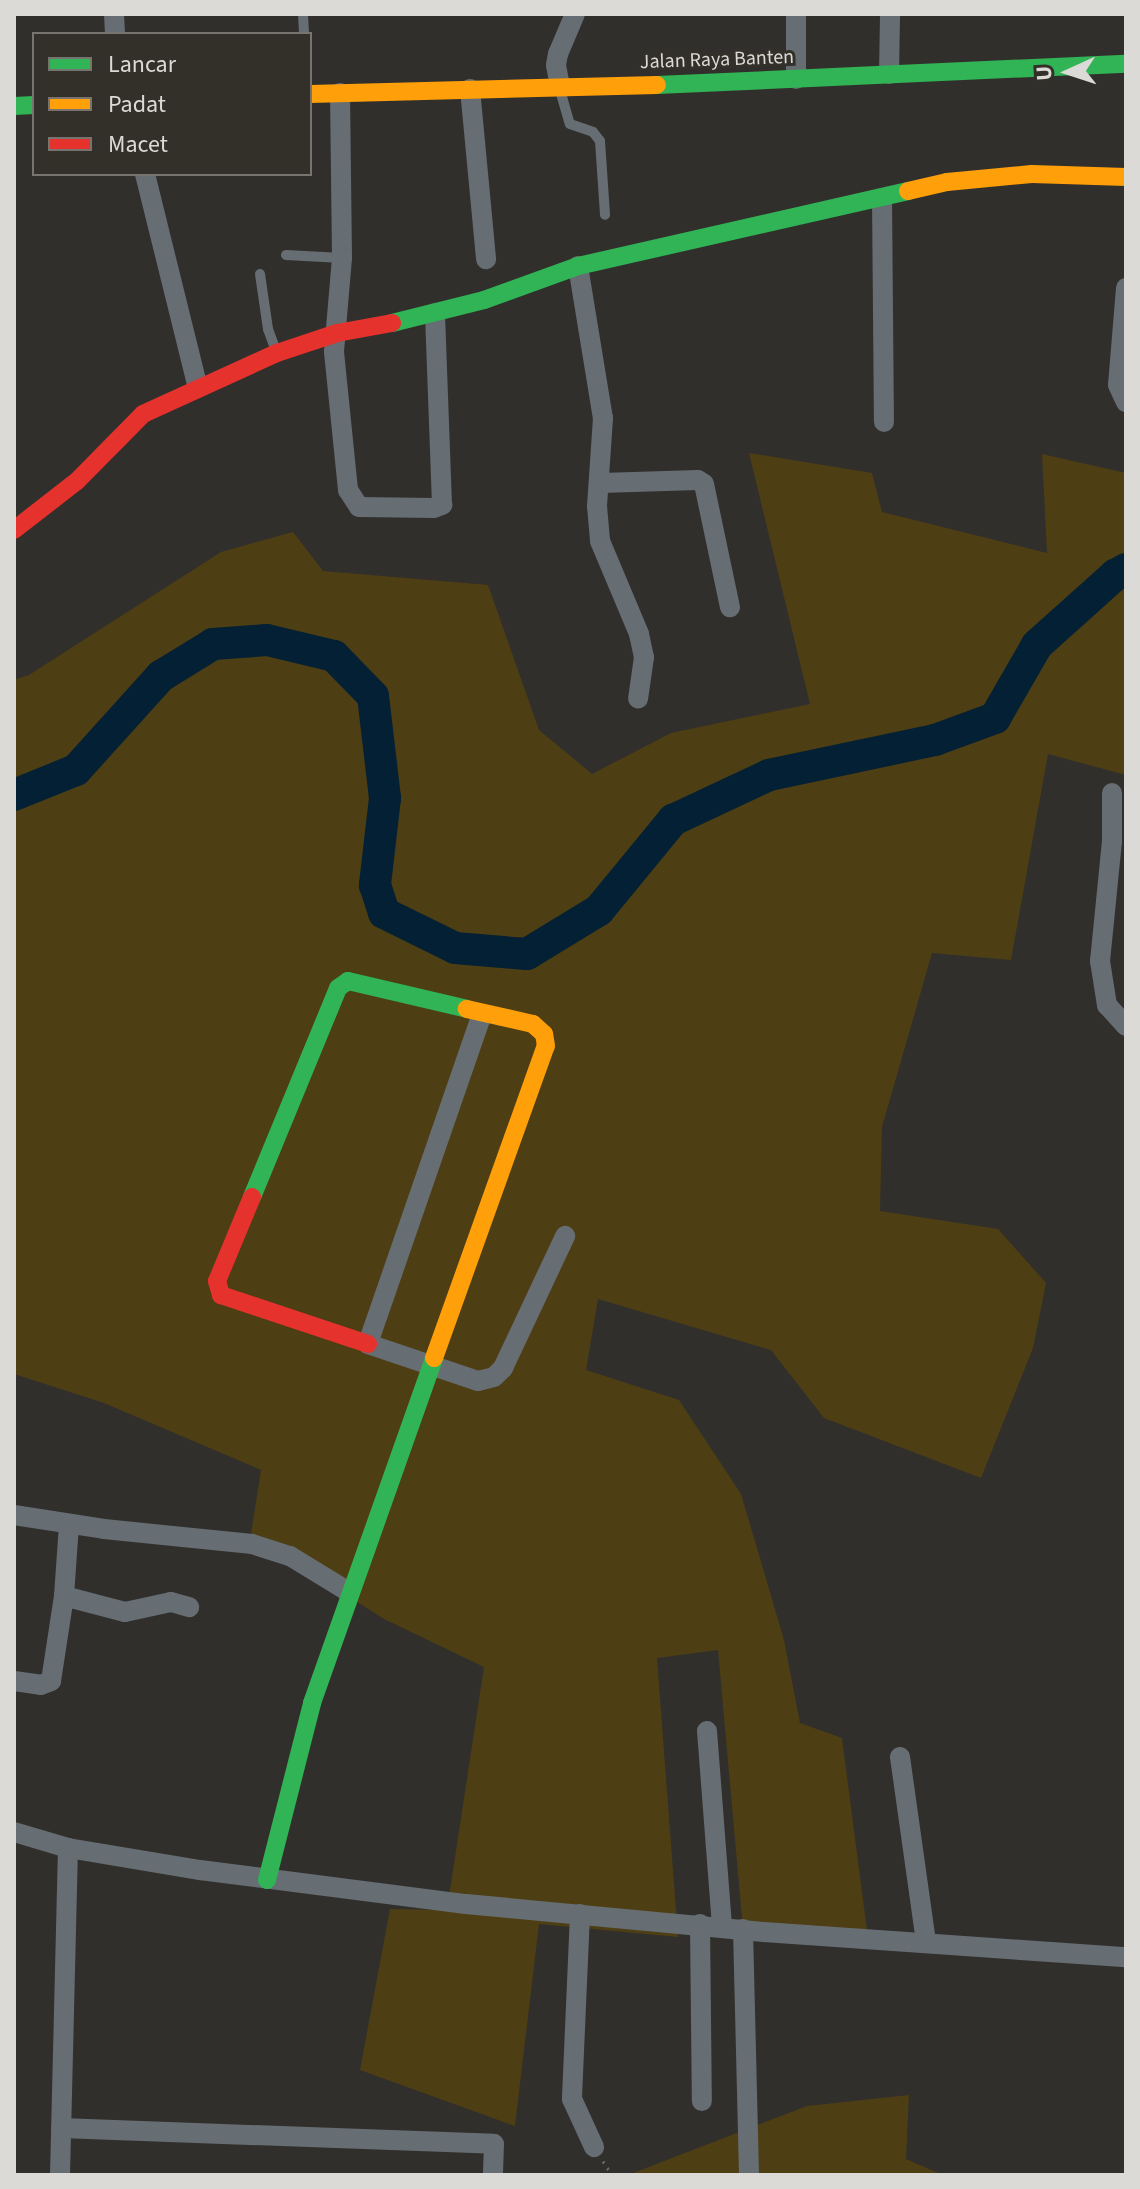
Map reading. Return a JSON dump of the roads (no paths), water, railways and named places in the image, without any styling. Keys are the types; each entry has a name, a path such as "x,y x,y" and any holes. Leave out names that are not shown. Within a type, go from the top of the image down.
{"street":[{"path":"560,86 558,54 575,14"},
{"path":"796,14 796,79"},
{"path":"889,74 890,14"},
{"name":"Jalan Raya Banten","path":"312,94 796,79 1126,64"},
{"path":"470,89 486,259"},
{"path":"340,93 342,258 334,352 348,490 354,504 434,508 442,505 435,313"},
{"path":"14,530 77,481 143,414 277,353 337,333 484,300 578,266 947,182 1032,174 1126,177"},
{"path":"145,176 198,388"},
{"path":"882,198 884,422"},
{"path":"578,266 603,418 601,483 597,506 600,541 624,593 644,657 638,699"},
{"path":"1126,288 1118,385 1126,402"},
{"path":"601,483 698,480 704,484 730,607"},
{"path":"1112,793 1119,842 1102,921 1101,981 1107,1005 1126,1026"},
{"path":"267,1880 312,1703 349,1592 431,1366 546,1046 544,1034 533,1024 361,982 348,981 338,988 217,1281 221,1295 431,1366 478,1381 494,1377 503,1368 565,1236"},
{"path":"368,1344 482,1014"},
{"path":"14,1515 252,1544 290,1556 349,1592"},
{"path":"14,1681 41,1685 51,1681 64,1596 69,1524"},
{"path":"64,1596 125,1612 171,1602 189,1607"},
{"path":"707,1731 733,1928 749,2175"},
{"path":"900,1757 926,1942"},
{"path":"14,1832 68,1848 267,1880 733,1928 1126,1957"},
{"path":"60,2175 68,1848"},
{"path":"580,1914 572,2099 594,2147"},
{"path":"700,1924 702,2101"},
{"path":"61,2128 494,2144 493,2175"}],"lane":[{"path":"560,86 570,124 593,132 600,141 605,215"},
{"path":"286,255 342,258"},
{"path":"260,274 268,329 277,353"}],"waterway":[{"path":"14,795 76,770 161,676 213,644 267,640 334,656 373,696 385,798 375,885 384,913 455,948 527,954 599,910 673,820 769,775 935,740 995,718 1037,645 1115,575 1126,569"}]}
